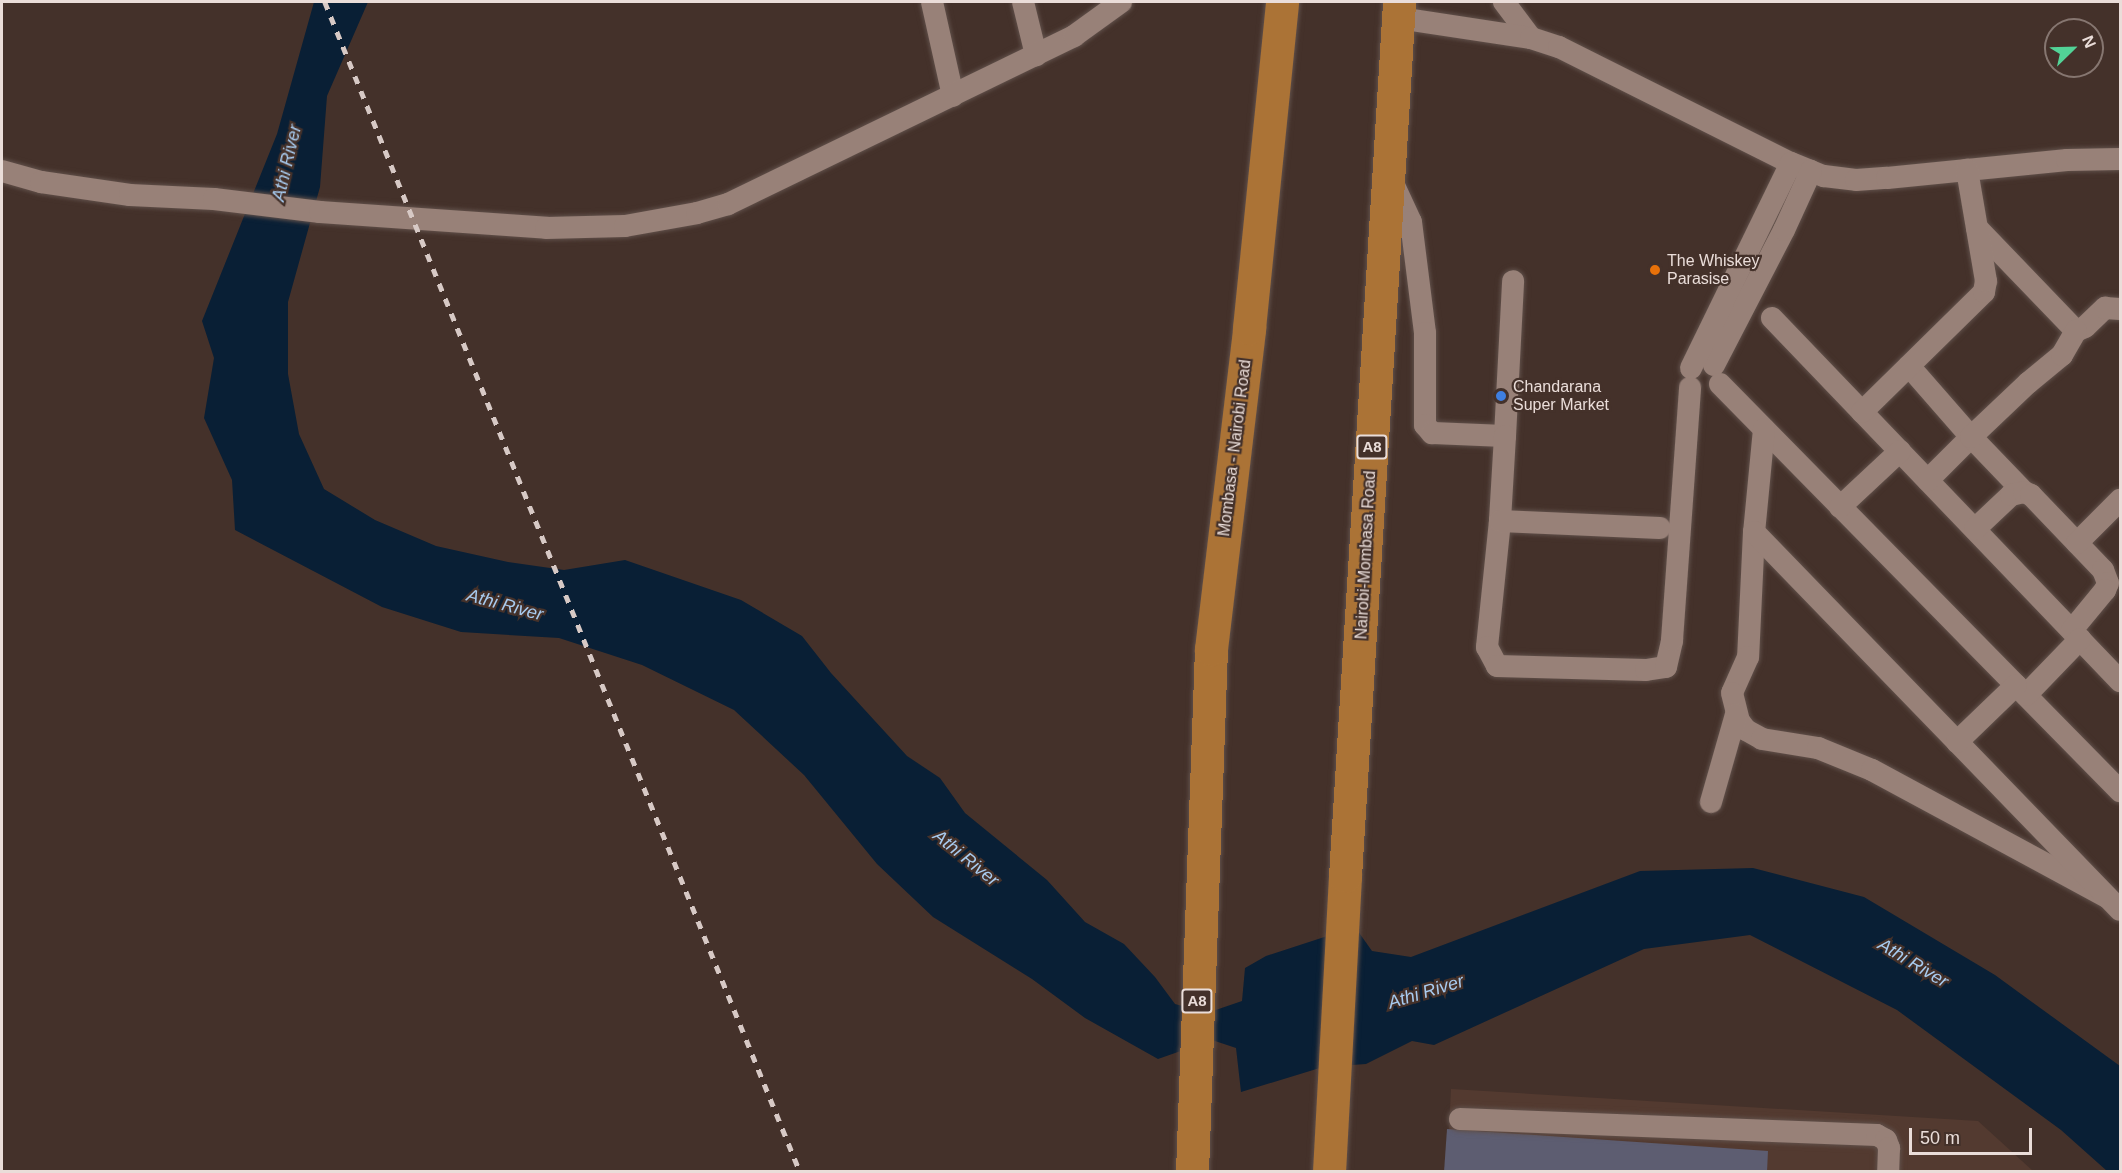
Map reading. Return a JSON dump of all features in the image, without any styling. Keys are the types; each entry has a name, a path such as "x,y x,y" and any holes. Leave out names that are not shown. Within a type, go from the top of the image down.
{"highway":[{"name":"Nairobi-Mombasa Road","path":"1329,1172 1345,876 1399,10"},
{"name":"Mombasa - Nairobi Road","path":"1192,1172 1202,871 1215,605 1249,328 1280,13"}],"street":[{"path":"932,2 953,96"},
{"path":"1023,2 1036,55"},
{"path":"2,171 41,182 130,195 214,199 320,212 546,228 625,226 687,215 728,204 1074,36 1121,2"},
{"path":"1504,2 1530,38"},
{"path":"1399,10 1530,38 1559,47 1801,167 1824,176 1856,180 2067,160 2121,159"},
{"path":"1691,378 1703,395 1716,390 1717,374 1784,230 1801,167"},
{"path":"1513,281 1500,521 1487,647 1497,666 1646,670 1666,667 1672,640 1691,378 1801,167"},
{"path":"1862,412 1984,292 1986,281 1967,170"},
{"path":"1388,174 1411,222 1425,333 1425,425 1432,433 1505,436"},
{"path":"1977,228 2076,331"},
{"path":"1928,480 2028,383 2062,356 2076,331 2085,327 2105,309 2121,309"},
{"path":"1772,318 2121,681"},
{"path":"1909,366 1971,437 2103,570 2113,594 2021,690 1957,742"},
{"path":"1717,374 1764,429 2121,791"},
{"path":"1764,429 1754,532 1748,657 1732,693 1736,714 1746,730 1762,739 1818,748 1872,770 2114,904"},
{"path":"1840,507 1900,451"},
{"path":"1975,529 2011,495 2024,492"},
{"path":"2077,543 2121,500"},
{"path":"1500,521 1660,528"},
{"path":"1754,532 2114,904"},
{"path":"1711,802 1736,714"},
{"path":"1460,1119 1877,1135 1886,1140 1889,1148 1888,1172"}],"shaded area":[{"path":"1451,1089 1978,1121 2033,1171 1447,1172"}],"water":[{"name":"Athi River","path":"314,2 368,2 327,96 320,187 288,302 288,374 299,434 324,489 375,520 436,546 508,562 564,570 625,560 741,600 802,636 831,673 907,756 940,778 965,813 1047,880 1085,922 1124,944 1155,977 1175,1004 1207,1013 1242,1001 1245,968 1266,956 1355,927 1372,951 1411,957 1640,871 1753,868 1864,897 1995,975 2120,1066 2120,1171 2107,1171 2061,1130 1897,1010 1750,935 1644,949 1434,1045 1412,1041 1366,1064 1323,1067 1241,1092 1236,1048 1212,1040 1158,1059 1085,1018 1032,979 933,917 877,864 804,775 734,710 642,665 559,638 461,632 382,607 235,530 232,480 204,418 214,358 202,321 277,134"}],"building":[{"path":"1447,1129 1768,1151 1767,1172 1444,1172"}],"railway":[{"path":"325,2 800,1172"}],"place":[{"name":"The Whiskey Parasise","path":"1655,270"},
{"name":"Chandarana Super Market","path":"1501,396"}]}
